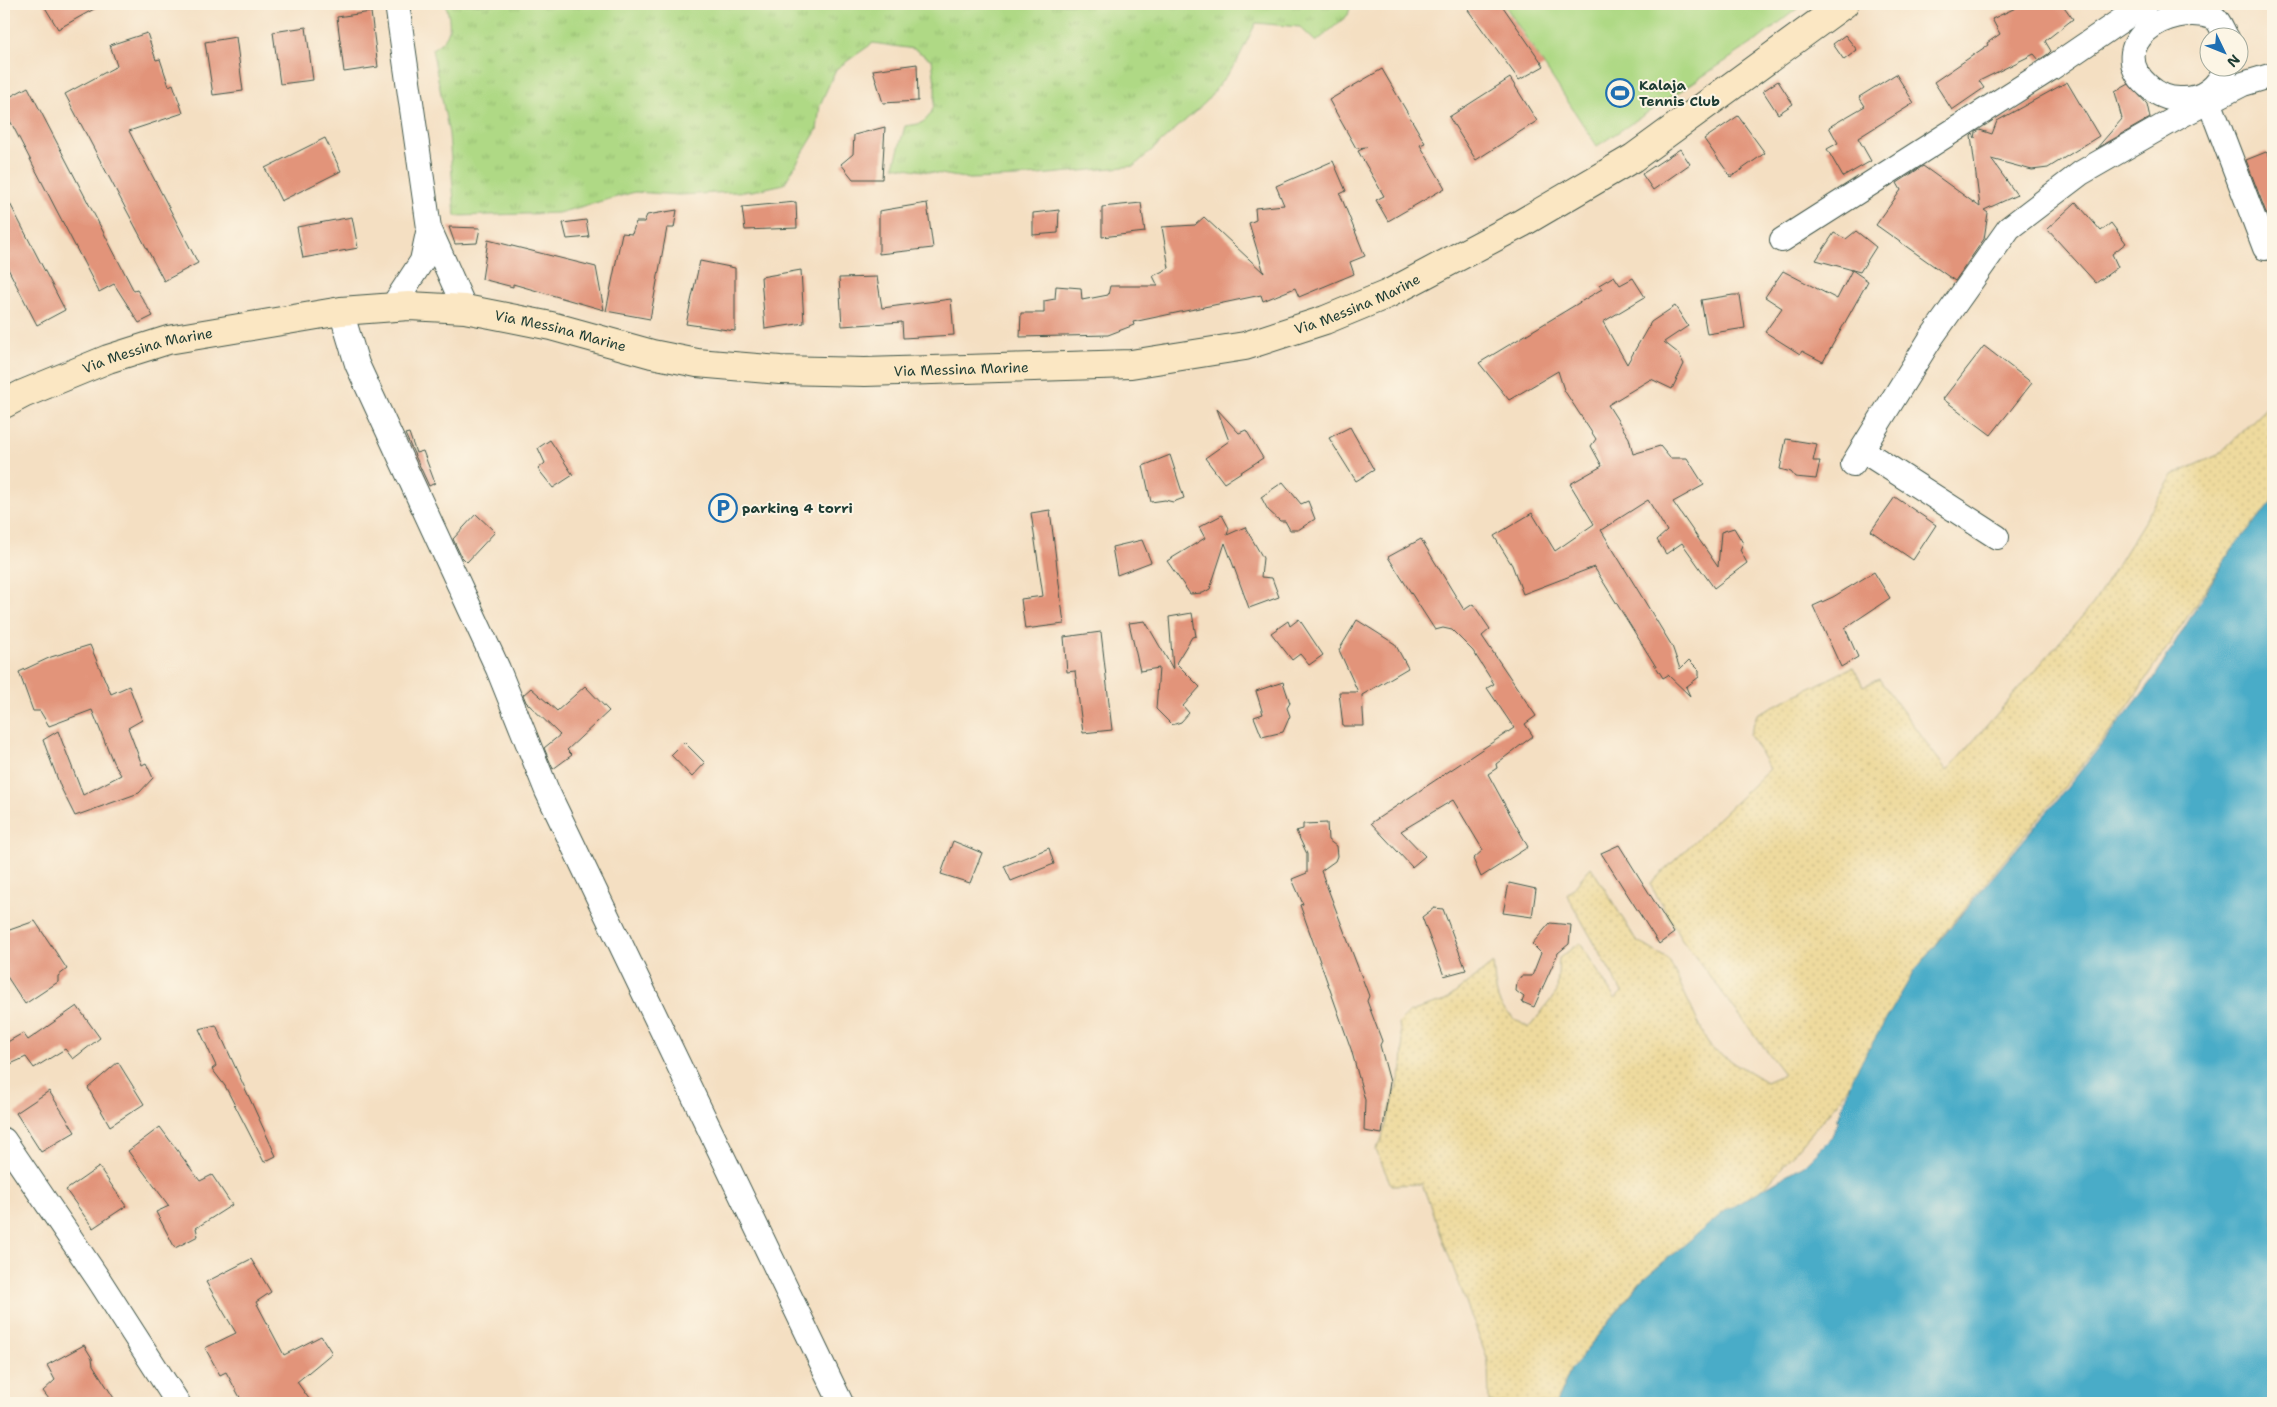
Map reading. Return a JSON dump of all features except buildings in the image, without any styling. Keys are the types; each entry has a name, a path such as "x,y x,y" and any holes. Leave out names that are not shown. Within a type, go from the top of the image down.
{"main road":[{"name":"Via Messina Marine","path":"4,404 23,394 108,359 168,340 341,311 392,308 465,309 551,326 652,354 716,365 780,370 865,372 1130,364 1245,346 1325,320 1388,294 1522,223 1633,158 1844,4"}],"street":[{"path":"397,4 429,228 465,309"},
{"path":"1782,240 2050,69 2145,4"},
{"path":"2173,110 2143,81 2135,65 2134,47 2138,31 2148,18 2162,8 2178,4 2194,5 2215,18 2221,28"},
{"path":"2113,25 2134,47"},
{"path":"2250,74 2273,75"},
{"path":"1997,537 1857,457 1930,338 2009,228 2081,172 2173,110 2207,92 2224,78"},
{"path":"2173,110 2209,101 2228,78"},
{"path":"2209,101 2265,248"},
{"path":"392,308 422,262 429,228"},
{"path":"341,311 357,364 498,669 547,791 841,1403"},
{"path":"4,1140 99,1280 178,1403"}],"green space":[{"path":"446,4 1351,4 1348,15 1316,42 1300,27 1256,23 1236,63 1206,102 1134,166 1017,177 970,179 894,166 905,126 921,123 928,118 932,111 935,85 932,60 914,49 873,43 836,69 820,105 817,130 784,184 752,191 679,195 635,192 558,213 455,216 449,134 432,49 444,40 449,30"},
{"name":"Kalaja Tennis Club","path":"1504,4 1803,4 1756,41 1597,146"}],"sand":[{"path":"2273,401 2273,507 2229,554 2117,723 1941,937 1839,1101 1763,1189 1640,1282 1571,1369 1556,1403 1489,1403 1488,1361 1422,1184 1391,1185 1376,1150 1381,1141 1402,1069 1403,1048 1399,1023 1410,1012 1445,1001 1493,963 1495,986 1499,1002 1509,1014 1529,1028 1557,992 1559,958 1580,943 1615,999 1622,992 1567,895 1591,867 1636,940 1669,960 1710,1048 1766,1082 1784,1074 1681,938 1650,884 1770,769 1750,735 1757,714 1853,667 1863,686 1879,679 1947,771 2093,604 2173,475 2218,455"}],"water":[{"path":"2273,501 2273,1403 1556,1403 1571,1369 1643,1279 1725,1211 1804,1165 1832,1137 1852,1078 1915,970 2067,788 2153,680 2231,550"}],"place":[{"name":"Kalaja Tennis Club","path":"1620,93"},
{"name":"parking 4 torri","path":"723,508"}]}
